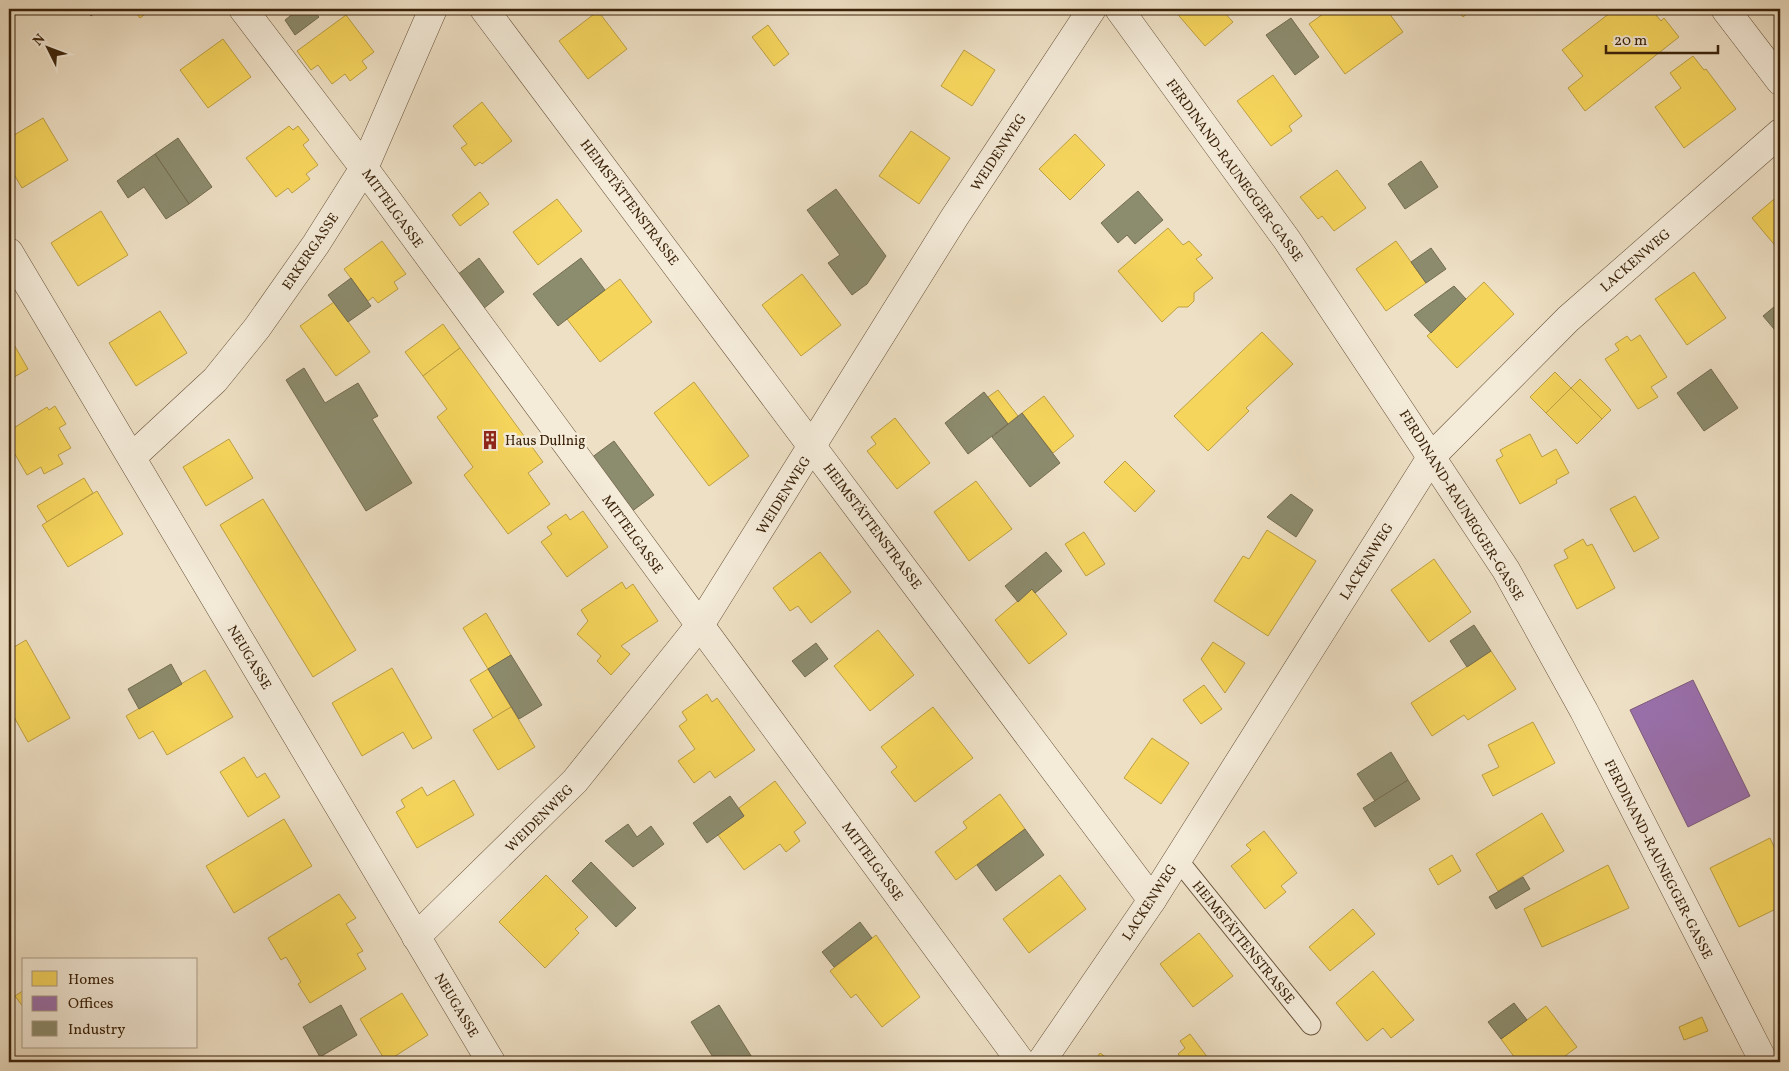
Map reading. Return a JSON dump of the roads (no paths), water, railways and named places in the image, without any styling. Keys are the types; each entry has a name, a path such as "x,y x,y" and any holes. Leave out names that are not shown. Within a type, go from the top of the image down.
{"street":[{"name":"MITTELGASSE","path":"243,9 364,168 1021,1062"},
{"name":"ERKERGASSE","path":"132,458 215,380 257,328 316,244 364,168 433,9"},
{"name":"HEIMSTÄTTENSTRASSE","path":"484,9 814,446 1152,900"},
{"name":"WEIDENWEG","path":"416,937 575,781 700,626 814,446 954,218 1092,9"},
{"name":"FERDINAND-RAUNEGGER-GASSE","path":"1119,9 1286,240 1432,456 1506,570 1584,711 1764,1062"},
{"path":"1725,9 1780,81"},
{"name":"LACKENWEG","path":"1040,1062 1178,860 1432,456 1568,319 1780,133"},
{"name":"NEUGASSE","path":"9,252 491,1062"}],"lane":[{"name":"HEIMSTÄTTENSTRASSE","path":"1178,860 1311,1025"}],"place":[{"name":"Haus Dullnig","path":"490,440"}]}
